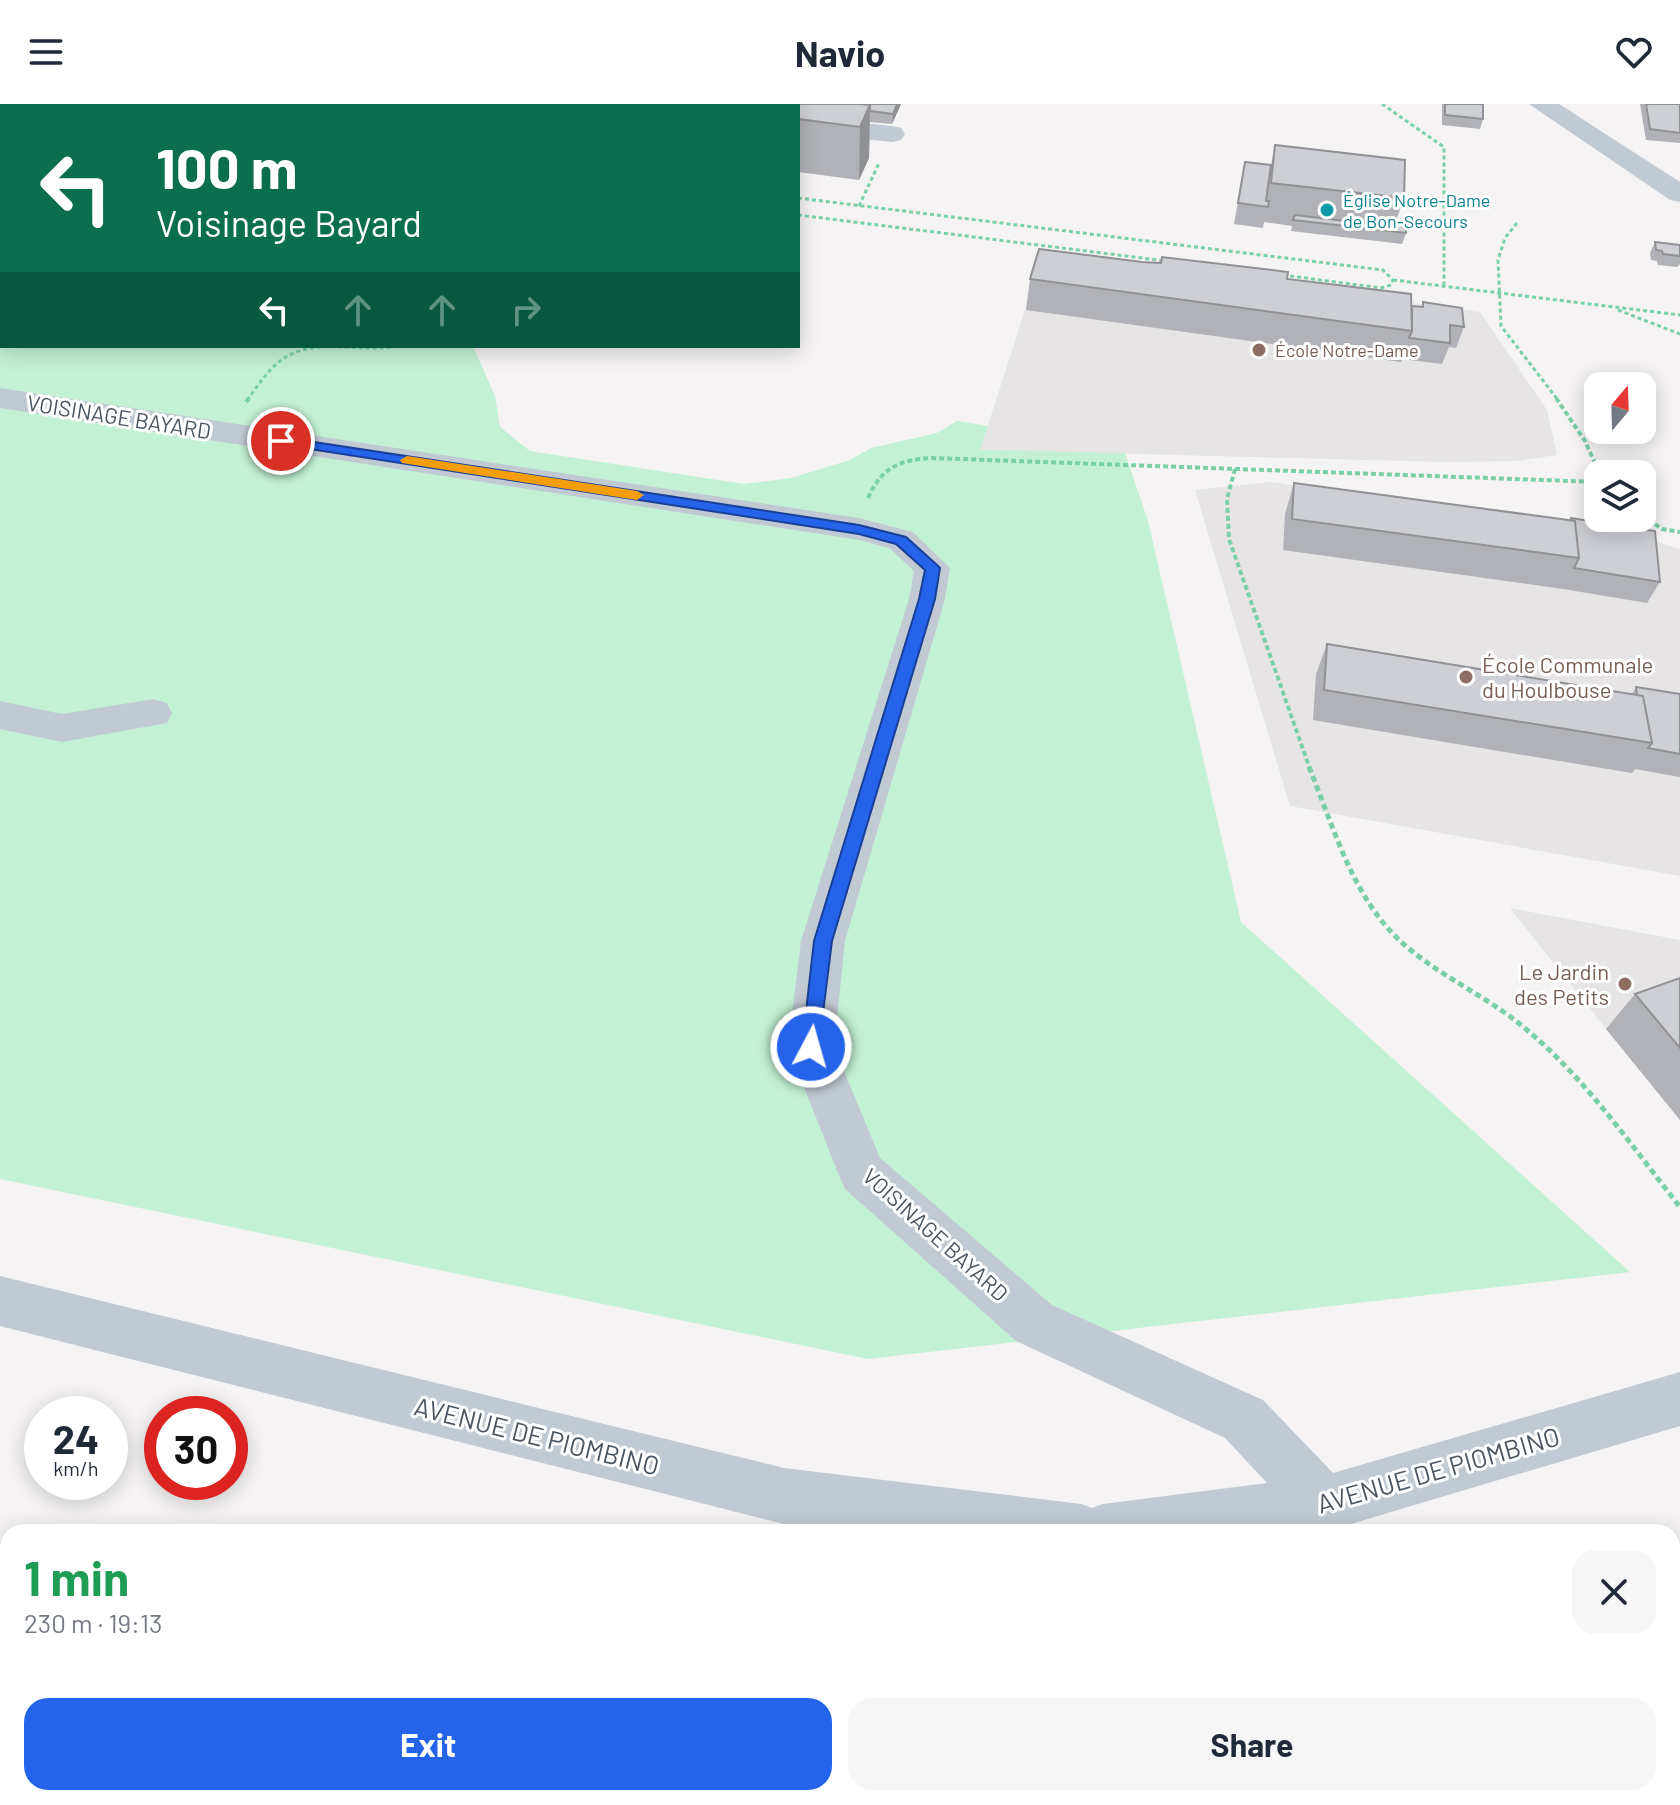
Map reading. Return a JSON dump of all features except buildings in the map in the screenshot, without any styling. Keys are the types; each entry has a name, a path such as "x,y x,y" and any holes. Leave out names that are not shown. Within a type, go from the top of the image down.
{"street":[{"path":"1542,104 1680,194"},
{"path":"800,124 892,134"},
{"name":"VOISINAGE BAYARD","path":"0,398 859,529 901,540 932,568 927,599 823,941 811,1047 862,1173 1034,1323 1244,1419 1324,1504"},
{"path":"0,715 62,728 153,713"},
{"name":"AVENUE DE PIOMBINO","path":"0,1301 784,1496 1015,1524"},
{"name":"AVENUE DE PIOMBINO","path":"1232,1524 1264,1522 1678,1403"}],"path":[{"path":"1382,104 1444,147 1444,286"},
{"path":"800,198 1383,270 1393,280 1680,315"},
{"path":"800,215 1177,262"},
{"path":"1517,223 1500,251 1501,326 1561,404 1594,460"},
{"path":"1272,274 1381,288 1391,285 1393,280"},
{"path":"1610,307 1680,334"},
{"path":"221,431 283,358 315,348 380,351 391,348"},
{"path":"859,529 878,476 885,468 910,459 1584,481"},
{"path":"1235,469 1227,499 1229,539 1295,732 1361,892 1382,922 1404,944 1519,1023 1568,1065 1680,1207"},
{"path":"1656,525 1680,532"}],"shaded area":[{"name":"École Notre-Dame","path":"1043,254 1480,312 1547,410 1557,455 1516,461 1447,462 980,450"},
{"name":"École Communale du Houlbouse","path":"1271,482 1584,528 1584,532 1634,535 1680,549 1680,876 1290,806 1195,490"},
{"name":"Le Jardin des Petits","path":"1510,908 1680,940 1680,1120 1606,1029"}],"green space":[{"path":"0,348 474,348 495,396 500,427 530,451 744,484 791,478 850,460 871,448 937,433 957,421 988,426 980,450 1125,453 1148,521 1241,922 1630,1272 868,1359 0,1179"}],"slow traffic":[{"path":"407,460 637,495"}],"place":[{"name":"Église Notre-Dame de Bon-Secours","path":"1327,210"},
{"name":"École Notre-Dame","path":"1259,350"},
{"name":"École Communale du Houlbouse","path":"1466,677"},
{"name":"Le Jardin des Petits","path":"1625,984"}],"route":[{"path":"281,441 859,529 901,540 932,568 927,599 823,941 811,1047"}]}
